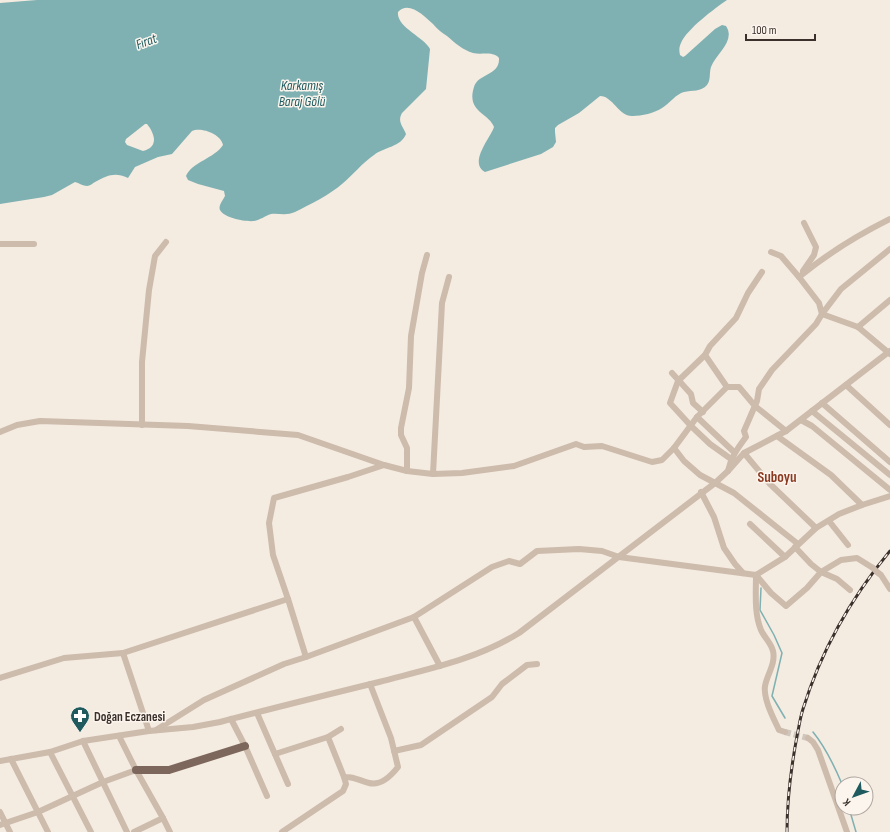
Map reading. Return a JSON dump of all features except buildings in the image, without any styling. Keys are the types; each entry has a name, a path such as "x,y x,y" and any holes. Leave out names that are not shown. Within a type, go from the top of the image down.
{"main road":[{"path":"136,770 169,770 245,746"}],"street":[{"path":"799,277 819,261 869,230 890,219"},
{"path":"799,277 814,255 816,247 804,223"},
{"path":"142,425 142,362 149,290 155,256 166,242"},
{"path":"0,244 34,244"},
{"path":"728,472 734,452 746,437 744,431 755,406 759,389 766,378 816,324 841,289 890,249"},
{"path":"771,252 780,256 799,277 819,303 822,314"},
{"path":"407,471 407,448 401,435 400,428 409,388 411,336 422,273 427,255"},
{"path":"731,459 710,444 670,403 678,381 705,355 710,346 736,318 748,293 762,272"},
{"path":"433,474 442,303 449,277"},
{"path":"858,327 890,300"},
{"path":"0,761 50,752 84,741 152,731 193,727 231,719 440,666 477,655 509,639 619,557 701,492 715,483 728,472 744,453 786,431 889,353 858,327 822,314"},
{"path":"705,355 727,387"},
{"path":"672,374 691,394 693,403 702,412"},
{"path":"846,385 890,425"},
{"path":"0,432 17,425 40,421 188,426 298,435 384,466 407,471 433,474 462,473 514,466 576,444 584,447 602,446 652,462 662,460 674,448 702,412 727,387 739,387 755,406 786,431"},
{"path":"822,403 890,462"},
{"path":"812,411 890,475"},
{"path":"698,417 734,452"},
{"path":"801,420 812,426 890,490"},
{"path":"777,436 831,475 862,505"},
{"path":"674,448 684,461 700,475 734,493 796,545 811,564 821,572 837,579 850,590"},
{"path":"744,453 770,484 816,528"},
{"path":"306,657 273,555 268,523 274,498 348,478 384,466"},
{"path":"701,492 714,517 724,548 743,573"},
{"path":"152,731 204,700 284,664 414,617 492,567 509,560 520,564 537,552 579,549 602,551 619,557 756,575 785,557 796,545 816,528 839,514 890,496"},
{"path":"829,521 848,545"},
{"path":"750,524 785,557"},
{"path":"756,575 771,593 786,606 807,588 821,572 841,560 857,558 882,576 890,588"},
{"path":"756,575 757,614 761,629 773,651 774,660 765,688 766,696 778,730 785,732"},
{"path":"0,678 64,658 123,653 288,599"},
{"path":"414,617 440,666"},
{"path":"123,653 152,731"},
{"path":"394,751 422,745 492,697 502,684 527,665 537,664"},
{"path":"344,777 349,776 368,783 378,784 391,776 398,767 391,738 370,684"},
{"path":"257,712 288,784"},
{"path":"231,719 245,746 267,796"},
{"path":"275,754 328,737 341,729"},
{"path":"119,736 170,832"},
{"path":"282,832 343,790 346,784 328,737"},
{"path":"808,738 813,742 818,750 847,832"},
{"path":"84,741 127,832"},
{"path":"50,752 91,832"},
{"path":"11,759 48,832"},
{"path":"3,824 38,812 103,782 136,770"},
{"path":"0,812 3,824 10,832"},
{"path":"134,832 163,818"}],"water":[{"name":"Karkamış Baraj Gölü","path":"37,0 727,0 701,20 689,32 680,44 680,55 683,57 685,56 715,29 722,25 726,26 729,37 713,62 708,83 702,89 681,93 659,110 636,116 624,113 609,99 600,96 579,113 555,128 556,142 553,147 541,154 485,172 480,168 480,156 494,127 488,118 475,107 472,95 476,82 496,68 499,58 490,54 476,54 466,50 441,32 426,17 417,11 407,8 402,9 398,12 401,22 430,49 426,89 402,113 400,119 406,134 404,138 400,142 378,152 337,188 313,203 292,213 271,214 258,220 250,221 236,219 222,213 220,207 225,196 224,191 188,180 186,176 193,167 215,153 223,145 219,138 215,135 210,132 200,130 192,131 172,154 158,157 135,167 128,178 119,175 112,175 87,186 75,182 52,195 0,204 0,3","holes":["147,124 152,132 154,140 152,146 143,151 127,145 125,142 126,139"]}],"waterway":[{"path":"761,588 760,610 782,653 772,696 785,718"},
{"path":"813,732 822,744 839,776"},
{"path":"851,816 856,832"}],"tunnel":[{"path":"785,732 808,738"}],"railway":[{"path":"787,832 793,760 801,716 810,687 828,646 850,606 862,587 890,551"}],"place":[{"name":"Doğan Eczanesi","path":"80,733"}],"district":[{"name":"Suboyu","path":"777,477"}],"water label":[{"name":"Fırat","path":"146,41"}]}
